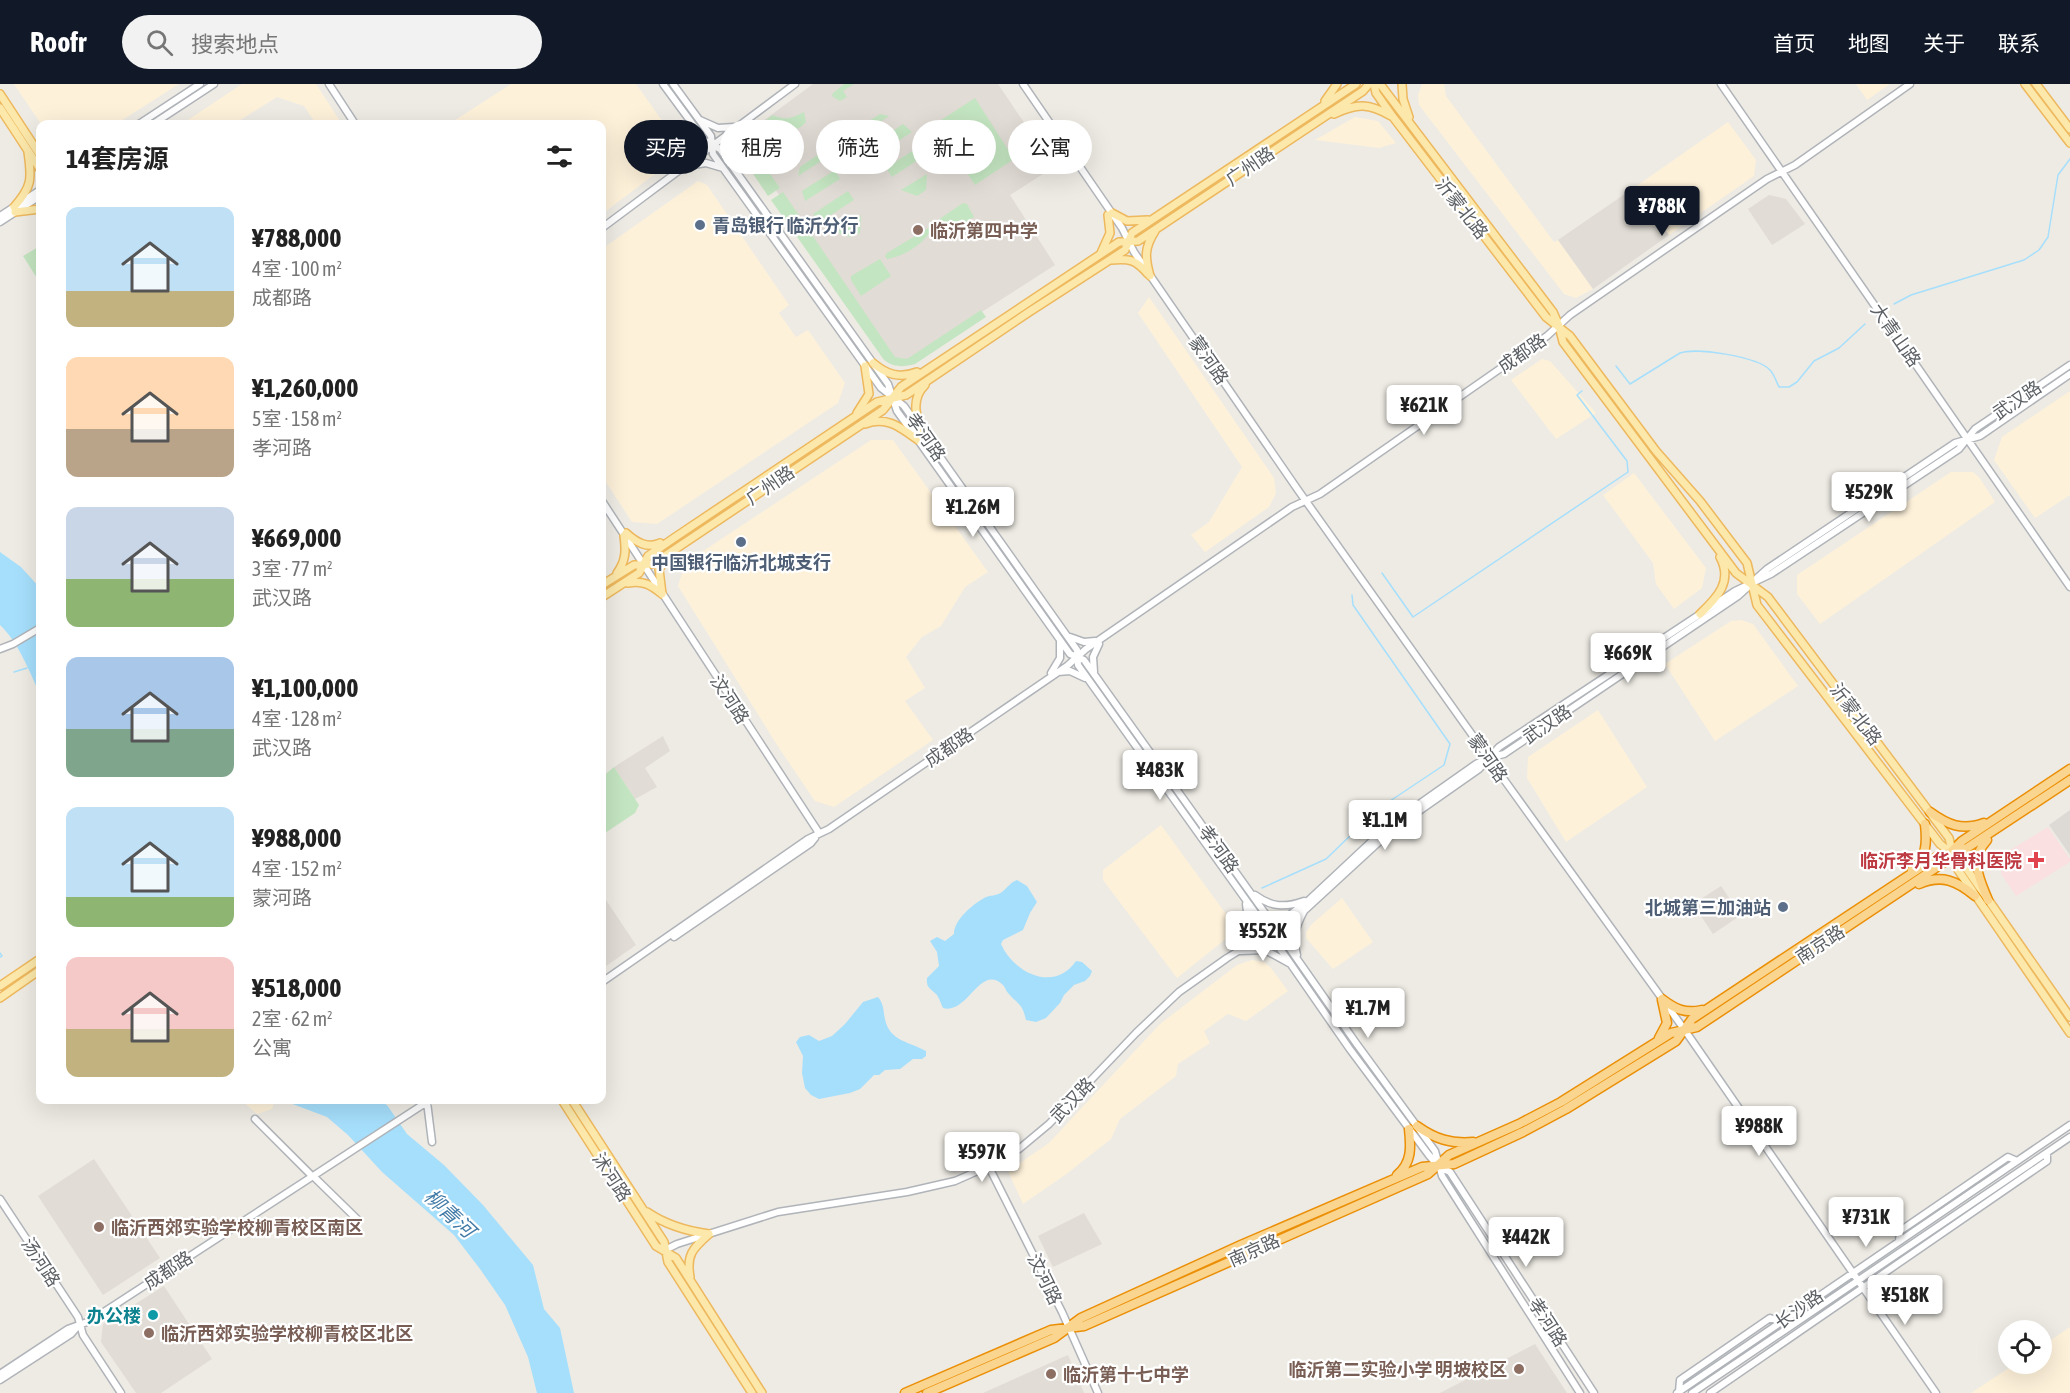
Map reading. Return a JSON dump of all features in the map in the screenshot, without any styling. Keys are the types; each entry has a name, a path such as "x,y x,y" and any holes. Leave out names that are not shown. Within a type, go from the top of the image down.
{"highway":[{"name":"南京路","path":"1999,821 2070,769"},
{"name":"南京路","path":"927,1393 1054,1338 1081,1318 1102,1308 1422,1167 1454,1164 1566,1109 1676,1041 1692,1019 1708,1008 1897,888 1943,863 1962,841 2070,780"},
{"path":"1930,812 1942,821 1958,828 1999,821"},
{"path":"1988,900 1977,872 1977,854 1999,821"},
{"path":"1897,888 1924,856 1927,839 1925,824"},
{"path":"1897,888 1936,878 1948,879 1975,896"},
{"name":"南京路","path":"904,1393 1051,1330 1084,1326 1428,1174 1449,1155 1560,1102 1671,1033 1697,1027 1897,888"},
{"path":"1662,999 1684,1012 1708,1008"},
{"path":"1658,1041 1667,1023 1662,999"},
{"path":"1391,1180 1405,1168 1410,1157 1413,1128 1445,1141 1460,1143 1482,1140"}],"main road":[{"path":"1313,111 1330,96 1337,84"},
{"name":"广州路","path":"606,594 639,573 648,556 674,538 877,402 906,395 1125,250 1132,233 1356,84"},
{"name":"广州路","path":"606,583 634,565 653,564 883,410 901,387 927,369 1119,242 1138,241 1363,91 1369,84"},
{"name":"沂蒙北路","path":"1374,84 1376,93 1393,117 1546,317 1570,336 1656,451 1700,501 1747,563 1758,605 1940,844 1962,862 2070,1017"},
{"name":"沂蒙北路","path":"1380,84 1553,312 1563,342 1736,573 1768,597 1949,838 1956,867 2070,1033"},
{"path":"1402,84 1403,99 1416,130"},
{"path":"2025,84 2070,143"},
{"path":"2036,84 2070,129"},
{"path":"0,94 36,159"},
{"path":"1318,120 1350,106 1367,106 1393,117"},
{"path":"0,108 31,147 36,150"},
{"path":"14,210 26,193 31,180 31,147"},
{"path":"14,210 36,209"},
{"path":"1101,254 1110,233 1110,214 1127,221 1153,219"},
{"path":"1150,276 1145,258 1146,248 1156,228"},
{"path":"1108,260 1129,260 1138,263 1150,276"},
{"path":"851,419 868,394 869,364 896,375 909,375 927,369"},
{"path":"926,438 916,418 916,403 920,390 933,377"},
{"path":"856,427 872,422 887,421 900,426 918,440"},
{"path":"625,535 644,545 655,546 674,538"},
{"path":"614,578 625,556 625,535"},
{"path":"1700,614 1722,590 1725,580 1724,564 1712,541"},
{"path":"662,594 659,569 678,547"},
{"path":"622,584 643,581 662,594"},
{"path":"0,986 36,962"},
{"path":"0,998 36,973"},
{"name":"沭河路","path":"565,1104 656,1246 676,1258 762,1393"},
{"name":"沭河路","path":"575,1104 664,1242 669,1262 752,1393"},
{"path":"643,1209 669,1224 709,1234"},
{"path":"692,1284 689,1256 695,1246 709,1234"}],"street":[{"path":"145,120 200,84"},
{"path":"159,120 214,84"},
{"path":"330,84 354,120"},
{"name":"孝河路","path":"663,84 689,120"},
{"name":"孝河路","path":"673,84 711,136 713,154 720,164"},
{"path":"746,120 794,84"},
{"name":"蒙河路","path":"1018,84 1110,214"},
{"name":"蒙河路","path":"1023,84 1150,276 1306,500 1488,758 1684,1029 1854,1271 1936,1393"},
{"name":"大青山路","path":"1721,84 2070,587"},
{"name":"成都路","path":"606,981 819,833 827,825 1077,657 1545,333 1559,326 1759,189 1792,161 1905,84"},
{"name":"成都路","path":"1781,171 1795,165 1910,84"},
{"path":"699,119 720,128"},
{"path":"708,149 720,140"},
{"name":"孝河路","path":"708,143 720,149"},
{"path":"606,226 674,174"},
{"name":"孝河路","path":"727,174 869,364"},
{"name":"孝河路","path":"738,174 869,364 881,388 904,406 1067,635 1077,650 1078,665 1244,898 1261,921 1281,936 1299,961 1438,1166 1580,1393"},
{"path":"0,222 36,193"},
{"path":"0,216 36,198"},
{"name":"武汉路","path":"1968,439 1975,429 2070,365"},
{"name":"武汉路","path":"1271,930 1280,920 1310,899 1388,825 1488,758 1504,754 1738,596 1767,569 1954,443 1980,436 2070,374"},
{"name":"孝河路","path":"893,398 897,411 1070,654 1084,660 1267,916 1274,940 1290,964 1413,1128"},
{"name":"汶河路","path":"606,504 662,594 819,833"},
{"name":"汶河路","path":"606,507 625,535"},
{"name":"武汉路","path":"665,1250 677,1244 778,1212 907,1192 955,1181 989,1167 1019,1149 1049,1124 1136,1033 1179,992 1236,952 1305,910 1392,830 1479,769 1499,747 1735,591 1751,583"},
{"path":"0,651 36,633"},
{"path":"1067,635 1084,642 1100,641 1093,657 1092,665 1095,675"},
{"path":"1060,640 1060,658 1054,672 1070,671 1088,679"},
{"path":"1250,892 1275,906 1290,906 1310,899"},
{"path":"1236,952 1249,926 1244,898"},
{"path":"1299,961 1294,946 1294,933 1305,910"},
{"path":"1236,952 1265,950 1290,964"},
{"name":"成都路","path":"0,1374 421,1104"},
{"path":"427,1104 432,1142"},
{"path":"255,1119 358,1220"},
{"name":"长沙路","path":"1678,1392 2070,1125"},
{"name":"长沙路","path":"1692,1393 2070,1137"},
{"path":"1710,1393 2047,1161 2047,1153"},
{"name":"孝河路","path":"1438,1166 1450,1172 1594,1393"},
{"name":"汶河路","path":"989,1167 1098,1393"},
{"name":"汤河路","path":"0,1199 78,1317 79,1325 87,1332 126,1393"},
{"name":"汤河路","path":"0,1207 79,1325 83,1335 121,1393"},
{"path":"1941,1225 1950,1228"},
{"path":"1808,1326 1810,1313"},
{"path":"1678,1392 1680,1380 1770,1318 1781,1322"},
{"name":"成都路","path":"0,1380 71,1334 79,1325"},
{"path":"1715,1377 1726,1382"}],"shaded area":[{"path":"14,84 179,84 122,120 38,120"},
{"path":"242,84 316,84 339,120 313,120 304,106 277,97 240,120 188,120"},
{"path":"511,84 636,84 662,120 624,120 624,174 655,174 606,211 606,120 455,120"},
{"name":"临沂第四中学","path":"813,84 998,84 1022,120 1008,120 1008,174 1043,174 1010,195 1055,265 907,360 894,358 764,174 804,174 804,120 764,120"},
{"path":"1422,84 1444,84 1446,96 1554,242 1558,240 1593,289 1576,298 1564,294 1419,105 1418,95"},
{"path":"1856,84 1890,84 1867,100"},
{"path":"1355,117 1378,121 1396,143 1379,148 1315,140"},
{"path":"1728,122 1756,160 1754,176 1669,235 1635,187"},
{"path":"698,181 707,185 789,305 779,313 796,337 808,330 845,383 838,403 657,524 632,522 606,482 606,246"},
{"path":"1635,187 1669,235 1593,289 1558,240"},
{"path":"1769,195 1786,199 1805,224 1772,245 1748,209"},
{"path":"1149,297 1274,478 1276,493 1269,507 1205,552 1191,535 1209,522 1242,467 1138,313"},
{"path":"1542,359 1550,361 1596,413 1556,439 1511,380"},
{"path":"2070,391 2070,495 2035,518 1994,460 2002,437"},
{"path":"871,440 893,440 988,572 965,587 941,626 922,637 906,657 925,688 905,701 933,740 834,807 815,801 777,745 678,586 685,563"},
{"path":"1951,472 1973,472 1979,477 1995,502 1820,624 1797,594 1797,575"},
{"path":"1634,473 1706,568 1702,588 1674,609 1656,584 1653,563 1603,495"},
{"path":"1741,620 1753,624 1798,686 1715,741 1665,664 1731,621"},
{"path":"1598,710 1647,787 1566,842 1527,778 1528,757"},
{"path":"663,736 670,751 645,768 657,787 635,799 614,767"},
{"path":"2070,810 2070,855 2049,825"},
{"path":"1161,825 1234,925 1232,934 1177,978 1103,880 1103,870"},
{"name":"临沂李月华骨科医院","path":"2048,827 2070,862 2016,896 2001,874 2002,855"},
{"path":"1721,886 1741,915 1713,934 1693,904"},
{"path":"1342,898 1373,942 1333,969 1306,938 1306,932"},
{"path":"606,900 636,945 606,966"},
{"path":"1252,960 1264,962 1271,968 1288,991 1246,1021 1228,1014 1204,1031 1210,1043 1178,1064 1176,1076 1120,1119 1111,1139 1023,1204 1008,1171 1049,1143 1160,1024 1237,965"},
{"path":"246,1104 274,1104 272,1109 257,1114"},
{"name":"临沂西郊实验学校柳青校区南区","path":"94,1159 160,1258 103,1295 38,1196"},
{"path":"1084,1213 1102,1244 1053,1267 1038,1236"},
{"name":"临沂西郊实验学校柳青校区北区","path":"164,1286 212,1359 161,1393 136,1393 101,1342 103,1324"},
{"path":"2070,1327 2070,1393 1971,1393 2000,1374 2052,1374 2052,1339"},
{"name":"临沂第二实验小学 明坡校区","path":"1535,1344 1567,1393 1440,1393"},
{"name":"临沂第十七中学","path":"1068,1355 1084,1393 983,1393"}],"green space":[{"path":"844,84 854,84 843,91 847,97 840,101 832,94"},
{"path":"975,98 989,120 941,120"},
{"path":"804,112 806,122 804,124 804,120 766,120 773,115 781,118 796,116"},
{"path":"880,114 889,116 883,120 871,120"},
{"path":"903,124 912,132 900,140 900,126"},
{"path":"996,131 1008,150 1008,163 996,171"},
{"path":"912,151 912,164 900,172 900,159"},
{"path":"816,156 816,164 804,172 804,164"},
{"path":"753,174 770,174 780,188 768,196"},
{"path":"829,174 837,174 840,179 805,201 802,191"},
{"path":"927,174 926,190 917,196 901,190"},
{"path":"968,174 992,174 975,185"},
{"path":"848,191 854,200 820,222 813,214"},
{"path":"783,192 895,357 907,359 981,310 986,317 915,364 899,366 888,363 771,200"},
{"path":"963,203 967,204 974,217 942,236 935,222"},
{"path":"861,215 860,233 850,237 836,232"},
{"path":"930,227 932,229 928,235 918,245 887,259 885,256 887,253"},
{"path":"36,248 36,277 23,256"},
{"path":"880,259 891,276 861,296 851,276"},
{"path":"614,767 639,805 635,813 606,832 606,774"}],"water":[{"path":"0,552 21,567 36,584 36,685 18,649 0,625"},
{"path":"1017,880 1027,886 1037,902 1023,930 1003,940 1001,944 1007,954 1025,971 1035,975 1057,976 1067,971 1076,961 1082,962 1092,971 1090,976 1085,981 1074,985 1046,1018 1036,1022 1026,1020 1021,1007 1003,985 995,980 987,980 980,984 960,1004 952,1008 943,1008 937,995 927,984 927,978 939,966 937,952 930,941 937,937 945,941 954,934 960,918 969,909 984,898 1000,893"},
{"path":"878,997 891,1032 901,1040 926,1051 926,1056 922,1059 913,1059 900,1069 885,1070 879,1075 874,1075 860,1089 850,1093 819,1099 811,1095 805,1088 802,1073 803,1056 796,1042 800,1037 809,1035 819,1041 832,1036 863,1002"},
{"name":"柳青河","path":"293,1104 387,1105 407,1134 444,1165 483,1205 533,1265 544,1309 560,1328 574,1393 537,1393 528,1357 505,1305 480,1269 454,1235 382,1172 348,1135 327,1117"}],"waterway":[{"path":"1894,304 1911,295 2024,260 2039,250 2048,237 2058,175 2070,159"},
{"path":"1616,366 1630,384 1680,353 1713,352 1741,357 1763,365 1771,372 1779,387 1789,387 1797,382 1814,361 1839,348 1865,324"},
{"path":"1382,573 1413,617 1628,472 1627,461 1577,395 1582,391"},
{"path":"1262,888 1326,859 1378,809 1444,765 1450,744 1353,605 1352,595"},
{"path":"14,672 27,668"},
{"path":"0,953 2,956 0,957"}],"place":[{"name":"青岛银行 临沂分行","path":"700,225"},
{"name":"临沂第四中学","path":"918,230"},
{"name":"中国银行临沂北城支行","path":"741,542"},
{"name":"临沂李月华骨科医院","path":"2036,860"},
{"name":"北城第三加油站","path":"1783,907"},
{"name":"临沂西郊实验学校柳青校区南区","path":"99,1227"},
{"name":"办公楼","path":"153,1315"},
{"name":"临沂西郊实验学校柳青校区北区","path":"149,1333"},
{"name":"临沂第二实验小学 明坡校区","path":"1519,1369"},
{"name":"临沂第十七中学","path":"1051,1374"}]}
